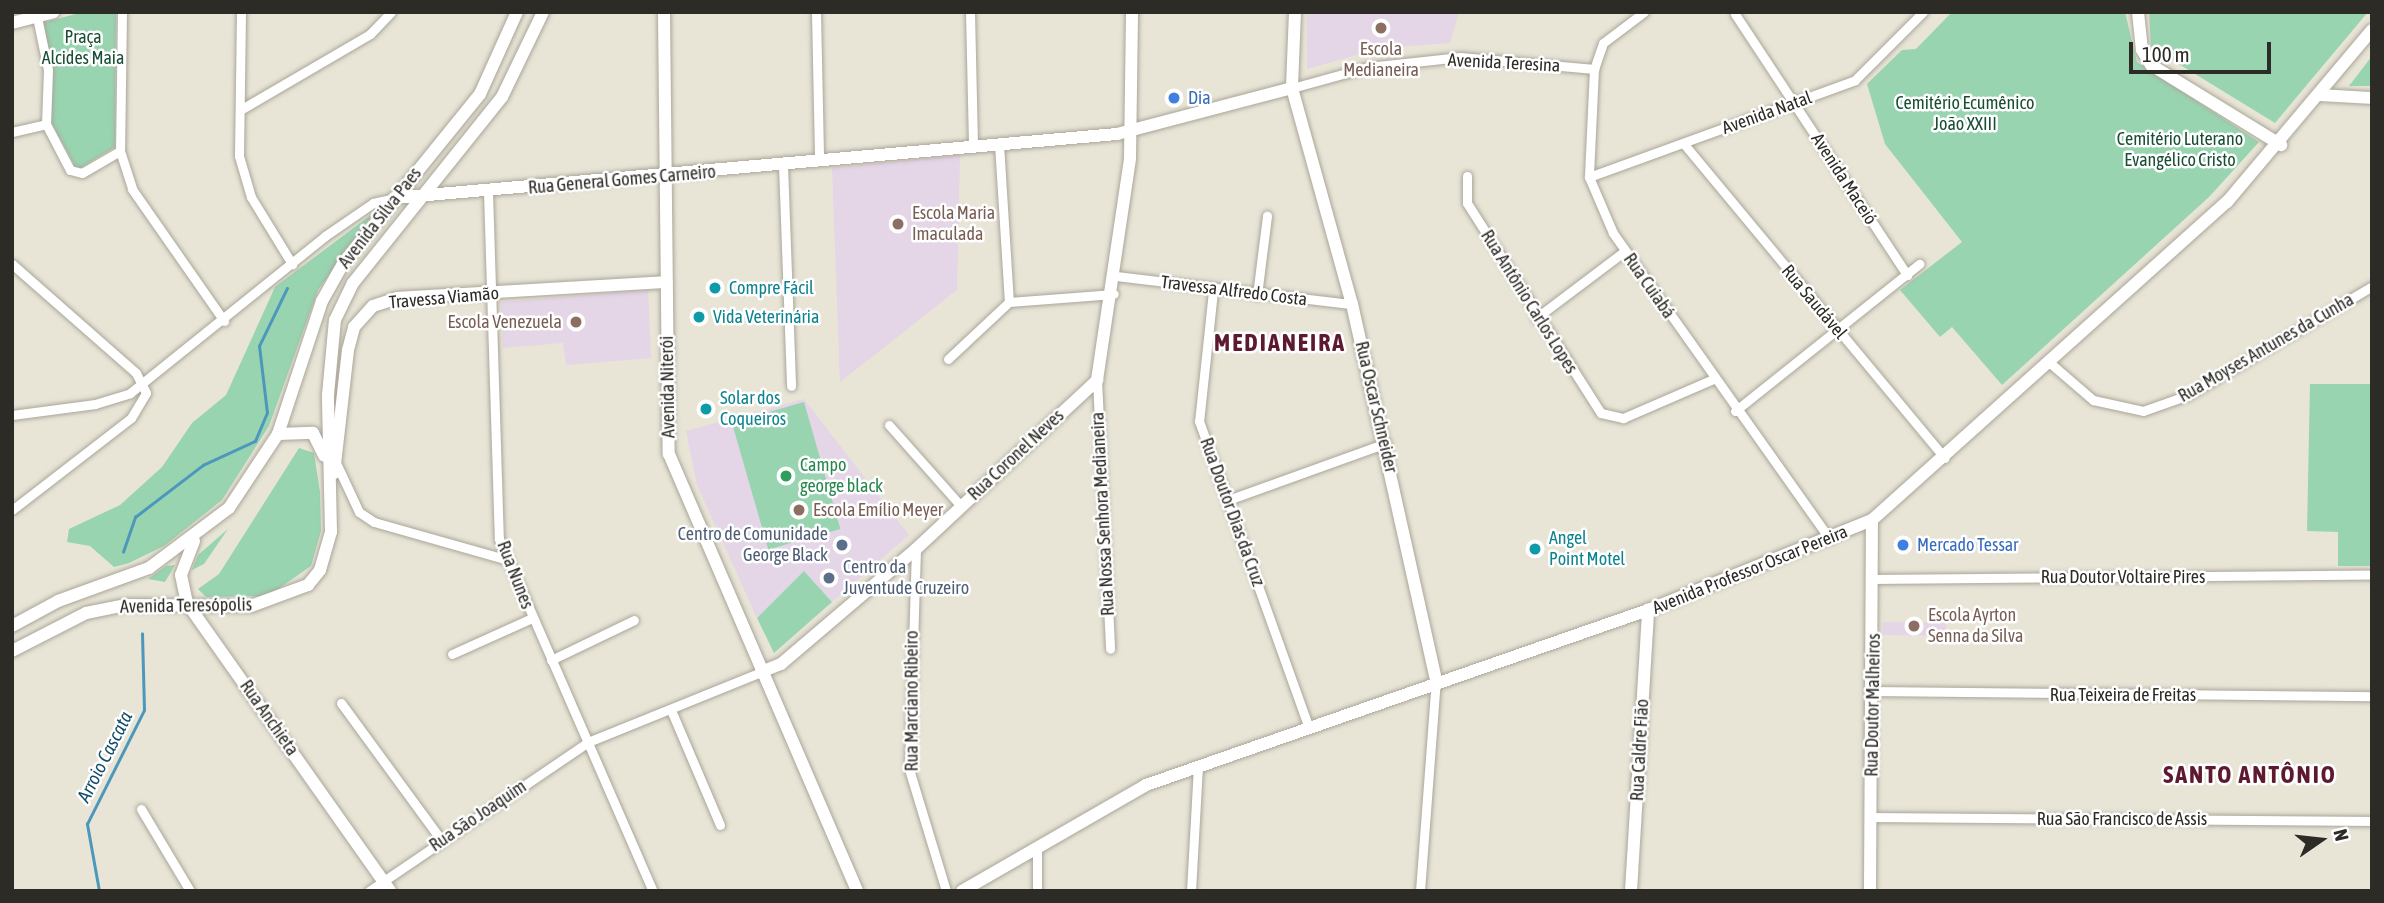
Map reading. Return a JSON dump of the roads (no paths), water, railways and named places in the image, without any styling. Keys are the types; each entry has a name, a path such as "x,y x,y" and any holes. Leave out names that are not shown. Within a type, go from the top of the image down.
{"main road":[{"path":"12,23 54,12"},
{"name":"Avenida Silva Paes","path":"196,538 237,499 278,434 322,301 344,262 480,94 517,12"},
{"name":"Avenida Silva Paes","path":"330,491 328,394 335,320 353,283 502,97 543,12"},
{"name":"Avenida Niterói","path":"664,12 669,454 857,891"},
{"path":"1097,380 1114,294 1130,133 1132,12"},
{"name":"Rua Oscar Schneider","path":"1295,12 1292,88 1352,304 1386,443 1436,680"},
{"path":"2138,12 2142,50 2151,65 2281,145"},
{"name":"Avenida Professor Oscar Pereira","path":"962,891 977,887 1112,802 1198,765 1436,680 1648,610 1831,540 1872,520 1945,458 2227,202 2281,145 2372,30"},
{"name":"Rua General Gomes Carneiro","path":"394,198 488,192 1130,133 1292,88"},
{"path":"2322,95 2372,97"},
{"name":"Travessa Viamão","path":"330,491 337,463 348,350 364,313 397,298 667,282"},
{"name":"Rua Coronel Neves","path":"761,672 781,664 916,549 1097,380"},
{"path":"278,434 305,429 319,439 330,491"},
{"name":"Avenida Teresópolis","path":"12,651 86,613 187,603 271,603 307,585 327,551 330,491"},
{"name":"Rua Doutor Malheiros","path":"1870,891 1875,691 1872,520"},
{"name":"Avenida Teresópolis","path":"12,626 58,601 149,568 196,538"},
{"name":"Rua Anchieta","path":"196,538 181,575 187,603 387,886"},
{"name":"Rua Caldre Fião","path":"1631,891 1648,610"}],"street":[{"path":"122,12 120,151 132,189 224,321"},
{"path":"241,12 239,156 251,197 292,264"},
{"path":"240,110 370,34 391,12"},
{"path":"816,12 819,161"},
{"path":"970,12 973,146"},
{"name":"Rua Cuiabá","path":"1644,12 1603,43 1594,69 1589,177 1625,251 1735,411 1831,540"},
{"name":"Avenida Natal","path":"1589,177 1855,80 1923,12"},
{"name":"Avenida Maceió","path":"1735,14 1907,275"},
{"path":"37,17 48,70 46,124 76,174 120,151"},
{"name":"Avenida Teresina","path":"1292,88 1367,67 1460,57 1594,69"},
{"path":"12,132 46,124"},
{"path":"999,144 1009,302"},
{"name":"Rua Saudável","path":"1684,144 1945,458"},
{"path":"783,165 791,386"},
{"name":"Rua Antônio Carlos Lopes","path":"1467,176 1467,204 1536,318 1612,419 1713,379"},
{"name":"Rua Nunes","path":"488,192 499,539 653,891"},
{"name":"Rua General Gomes Carneiro","path":"12,415 95,404 144,385 292,264 373,204 394,198"},
{"path":"1257,295 1267,216"},
{"path":"1536,318 1625,251"},
{"path":"12,264 144,385 145,401 131,418 12,510"},
{"path":"1735,411 1919,264"},
{"name":"Travessa Alfredo Costa","path":"1116,276 1213,291 1352,304"},
{"name":"Rua Moyses Antunes da Cunha","path":"2050,363 2093,400 2143,411 2189,394 2372,286"},
{"name":"Rua Doutor Dias da Cruz","path":"1213,291 1199,421 1308,726"},
{"path":"948,359 1009,302 1114,294"},
{"name":"Rua Nossa Senhora Medianeira","path":"1097,380 1110,649"},
{"path":"889,425 961,506"},
{"path":"1228,500 1386,443"},
{"path":"337,463 346,492 373,522 508,560"},
{"name":"Rua Marciano Ribeiro","path":"916,549 909,769 946,891"},
{"name":"Rua Doutor Voltaire Pires","path":"1874,579 2372,575"},
{"path":"452,654 532,618"},
{"path":"551,660 634,620"},
{"name":"Rua Coronel Neves","path":"588,742 761,672"},
{"path":"1420,891 1436,680"},
{"name":"Rua Teixeira de Freitas","path":"1875,691 2372,696"},
{"path":"341,703 442,841"},
{"path":"670,710 720,825"},
{"name":"Rua São Joaquim","path":"369,891 387,886 442,841 588,742"},
{"path":"1191,891 1198,765"},
{"path":"141,809 190,891"},
{"name":"Rua São Francisco de Assis","path":"1872,817 2372,821"},
{"path":"1037,850 1037,891"}],"waterway":[{"name":"Arroio Cascata","path":"123,552 135,517 203,465 255,441 267,413 259,346 287,288"},
{"name":"Arroio Cascata","path":"99,891 87,824 144,710 142,634"}],"place":[{"name":"Escola Medianeira","path":"1381,28"},
{"name":"Dia","path":"1174,98"},
{"name":"Escola Maria Imaculada","path":"898,224"},
{"name":"Compre Fácil","path":"715,288"},
{"name":"Vida Veterinária","path":"699,317"},
{"name":"Escola Venezuela","path":"576,322"},
{"name":"Solar dos Coqueiros","path":"706,409"},
{"name":"Campo george black","path":"786,476"},
{"name":"Escola Emílio Meyer","path":"799,510"},
{"name":"Centro de Comunidade George Black","path":"842,545"},
{"name":"Mercado Tessar","path":"1903,545"},
{"name":"Angel Point Motel","path":"1535,549"},
{"name":"Centro da Juventude Cruzeiro","path":"829,578"},
{"name":"Escola Ayrton Senna da Silva","path":"1914,626"}],"district":[{"name":"MEDIANEIRA","path":"1280,343"},
{"name":"SANTO ANTÔNIO","path":"2250,775"}],"park label":[{"name":"Praça Alcides Maia","path":"83,48"},
{"name":"Cemitério Ecumênico João XXIII","path":"1965,114"},
{"name":"Cemitério Luterano Evangélico Cristo","path":"2180,150"}]}
